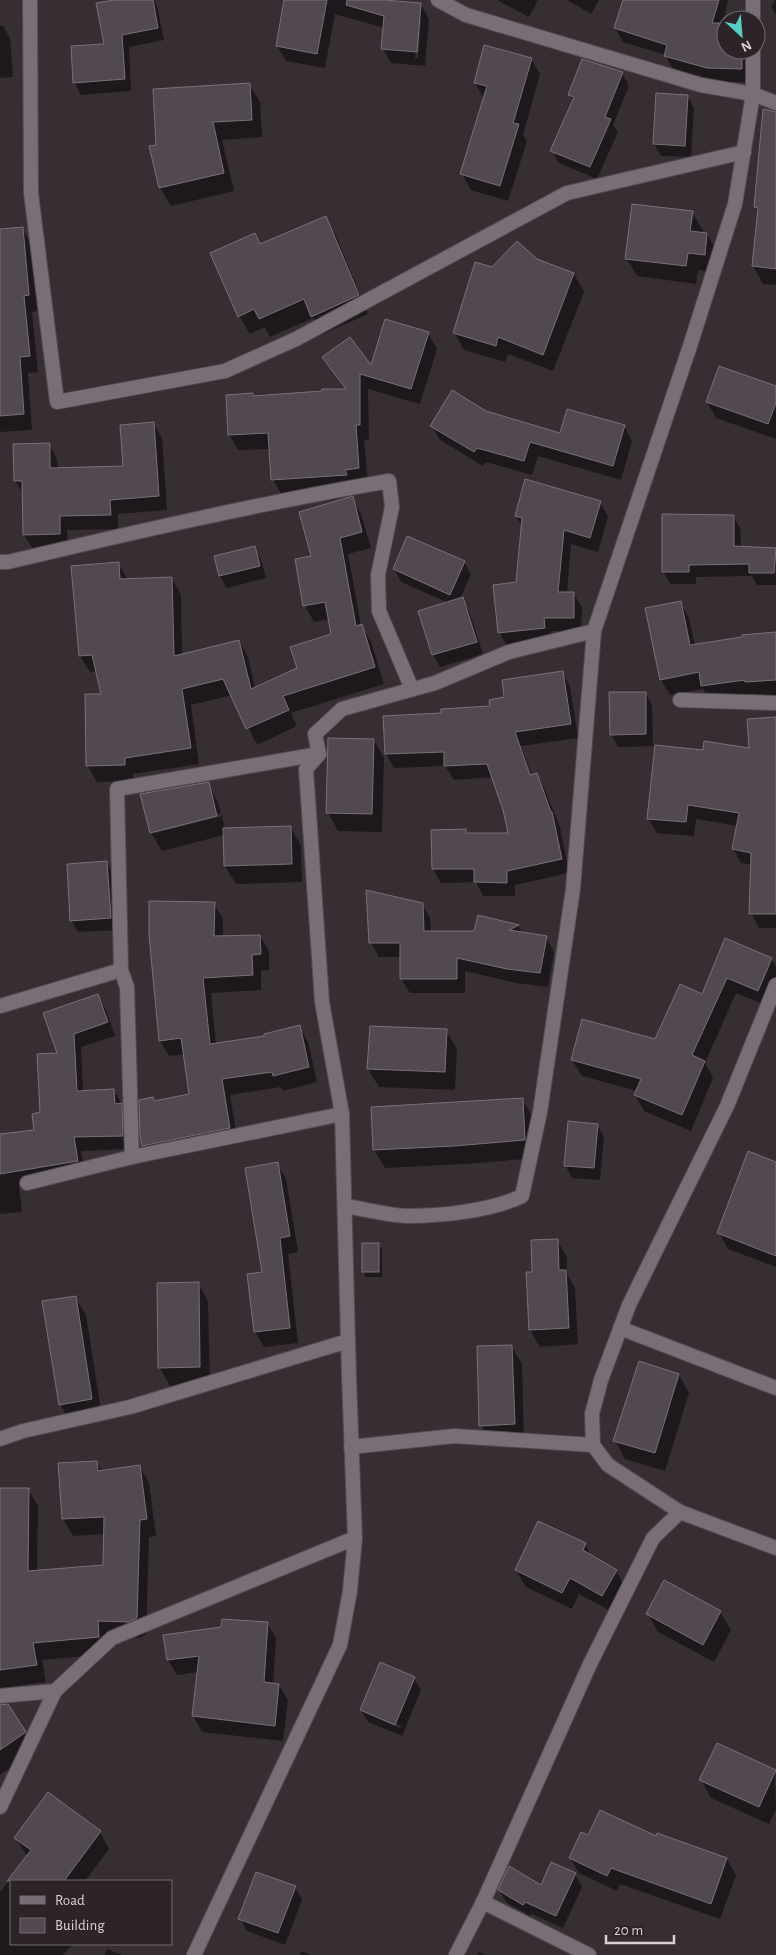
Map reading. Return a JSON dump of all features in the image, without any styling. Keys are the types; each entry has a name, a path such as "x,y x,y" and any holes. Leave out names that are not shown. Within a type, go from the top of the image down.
{"street":[{"path":"30,0 31,193 57,402 225,371 296,339 567,193 744,152"},
{"path":"438,0 466,15 701,85 753,94 776,103"},
{"path":"345,1206 405,1216 474,1211 506,1204 522,1196 540,1112 573,889 594,631 690,346 735,204 753,94 753,60"},
{"path":"0,562 8,562 279,500 389,481 392,507 378,575 379,611 412,689"},
{"path":"319,754 315,734 342,709 435,683 509,652 594,631"},
{"path":"680,700 776,703"},
{"path":"132,1157 127,987 121,970 118,789 319,754"},
{"path":"194,1955 340,1645 350,1591 355,1538 342,1114 322,1002 306,769 319,754"},
{"path":"0,1006 121,970"},
{"path":"776,985 727,1106 629,1305 601,1380 592,1414 593,1445 608,1464 680,1512 776,1548"},
{"path":"27,1183 132,1157 342,1114"},
{"path":"620,1328 776,1388"},
{"path":"0,1439 23,1431 130,1408 348,1341"},
{"path":"352,1448 454,1436 593,1445"},
{"path":"456,1955 484,1902 594,1656 654,1538 680,1512"},
{"path":"0,1807 55,1691 112,1638 355,1538"},
{"path":"0,1696 55,1691"},
{"path":"484,1902 588,1955"}],"building":[{"path":"114,0 153,0 158,28 122,35 125,79 73,83 71,46 104,44 96,3"},
{"path":"284,0 327,0 317,54 276,46"},
{"path":"347,0 421,3 417,52 381,49 384,16 346,5"},
{"path":"623,0 719,0 712,23 716,23 716,60 742,60 742,69 707,68 664,56 667,45 614,28"},
{"path":"484,45 532,58 513,123 519,124 500,186 460,174 487,86 474,83"},
{"path":"582,59 623,72 605,117 611,119 590,167 550,151 574,97 568,95"},
{"path":"250,83 252,120 213,122 224,173 159,188 149,146 156,145 153,89"},
{"path":"656,93 688,95 685,146 653,144"},
{"path":"763,109 776,112 776,269 752,266 758,208 754,207"},
{"path":"632,204 693,211 690,231 707,233 705,255 688,253 686,266 625,259"},
{"path":"326,216 359,295 311,317 304,299 259,319 254,309 238,317 210,253 255,233 260,244"},
{"path":"23,227 29,295 24,296 30,356 20,357 24,414 0,416 0,229"},
{"path":"517,241 537,259 574,273 543,355 498,337 496,346 453,333 475,262 492,267"},
{"path":"385,319 429,332 411,389 360,374 360,425 356,425 359,468 345,470 347,475 271,480 268,433 228,435 226,395 253,393 253,396 322,391 322,389 346,389 322,357 350,337 371,365"},
{"path":"719,366 776,386 776,403 768,424 706,402"},
{"path":"452,390 486,411 560,433 567,409 625,425 613,466 530,442 524,461 477,448 474,452 430,426"},
{"path":"154,422 159,496 110,500 111,515 60,516 60,534 23,535 22,481 14,481 13,444 50,443 50,468 123,466 120,425"},
{"path":"525,479 601,501 590,538 564,530 558,592 574,592 574,618 544,618 545,628 498,633 493,585 516,582 522,518 515,516"},
{"path":"353,496 362,532 340,538 356,626 362,624 375,667 283,696 289,710 246,729 223,679 182,689 191,748 125,758 125,765 86,766 85,694 101,694 92,655 79,656 71,566 119,562 120,579 172,577 174,656 239,640 251,689 297,668 290,647 331,634 325,602 303,606 295,559 311,556 299,512"},
{"path":"662,514 734,515 734,546 776,548 774,573 749,573 749,564 689,565 689,572 662,572"},
{"path":"407,536 465,561 450,595 393,569"},
{"path":"255,546 260,566 219,576 214,556"},
{"path":"463,597 477,642 432,655 418,611"},
{"path":"681,601 690,645 742,637 742,635 776,632 776,680 745,682 745,680 701,686 699,672 660,680 645,608"},
{"path":"563,671 571,724 515,732 530,775 537,773 552,812 562,859 507,871 507,883 474,882 474,869 432,869 431,830 466,829 466,833 508,833 503,810 487,764 444,766 444,752 385,754 383,716 441,713 441,709 490,706 489,700 504,697 502,680"},
{"path":"609,692 646,692 646,734 610,735"},
{"path":"776,717 776,914 749,914 751,853 732,849 739,813 688,805 686,822 647,819 655,745 703,750 704,741 749,748 747,719"},
{"path":"328,738 374,739 372,814 326,813"},
{"path":"209,782 217,816 150,833 140,794"},
{"path":"291,826 292,864 224,866 223,828"},
{"path":"107,861 111,918 70,921 67,864"},
{"path":"366,890 423,903 424,931 474,931 478,915 519,925 509,930 547,936 540,973 507,969 457,958 457,979 400,979 400,943 369,943"},
{"path":"149,901 215,902 214,936 260,935 261,954 252,955 253,975 203,978 210,1044 264,1036 264,1034 300,1025 309,1067 273,1076 272,1072 222,1079 230,1128 142,1146 139,1100 153,1097 154,1101 189,1094 181,1038 159,1041 149,935"},
{"path":"725,938 772,958 758,991 727,978 692,1055 705,1061 682,1115 634,1095 641,1079 571,1060 582,1019 655,1039 680,984 702,994"},
{"path":"98,994 108,1022 74,1034 77,1091 114,1089 115,1104 122,1103 123,1136 74,1137 78,1161 0,1174 0,1134 34,1130 32,1114 40,1112 37,1054 57,1053 43,1013"},
{"path":"370,1026 447,1029 445,1072 367,1069"},
{"path":"523,1098 525,1140 373,1150 371,1107"},
{"path":"568,1121 598,1124 594,1168 564,1166"},
{"path":"748,1151 776,1162 776,1256 717,1233"},
{"path":"278,1162 290,1236 280,1238 290,1328 254,1332 247,1274 262,1272 245,1168"},
{"path":"558,1239 559,1270 566,1270 569,1328 529,1330 526,1272 532,1272 531,1240"},
{"path":"362,1243 379,1243 379,1272 362,1272"},
{"path":"199,1282 200,1367 158,1368 157,1283"},
{"path":"76,1296 92,1399 59,1405 42,1301"},
{"path":"512,1345 515,1424 479,1426 477,1346"},
{"path":"639,1361 679,1374 655,1453 613,1441"},
{"path":"97,1461 98,1471 140,1465 147,1519 140,1520 137,1618 129,1622 98,1621 99,1637 33,1643 37,1665 0,1670 0,1488 29,1488 28,1571 103,1565 104,1517 62,1519 58,1463"},
{"path":"538,1521 586,1543 583,1550 617,1570 602,1596 570,1578 562,1593 515,1570"},
{"path":"664,1580 721,1611 703,1645 646,1614"},
{"path":"222,1619 268,1622 264,1682 279,1684 275,1726 192,1716 199,1656 167,1660 163,1635 221,1627"},
{"path":"380,1662 415,1677 395,1725 360,1710"},
{"path":"8,1704 26,1732 0,1750 0,1705"},
{"path":"717,1743 776,1770 759,1807 699,1780"},
{"path":"48,1792 101,1831 65,1880 7,1881 31,1850 14,1838"},
{"path":"600,1810 656,1836 657,1833 727,1858 711,1904 611,1868 607,1876 569,1858 581,1832 588,1835"},
{"path":"551,1862 576,1873 556,1916 525,1902 523,1905 498,1890 509,1866 541,1885"},
{"path":"256,1872 296,1886 278,1933 238,1919"}]}
